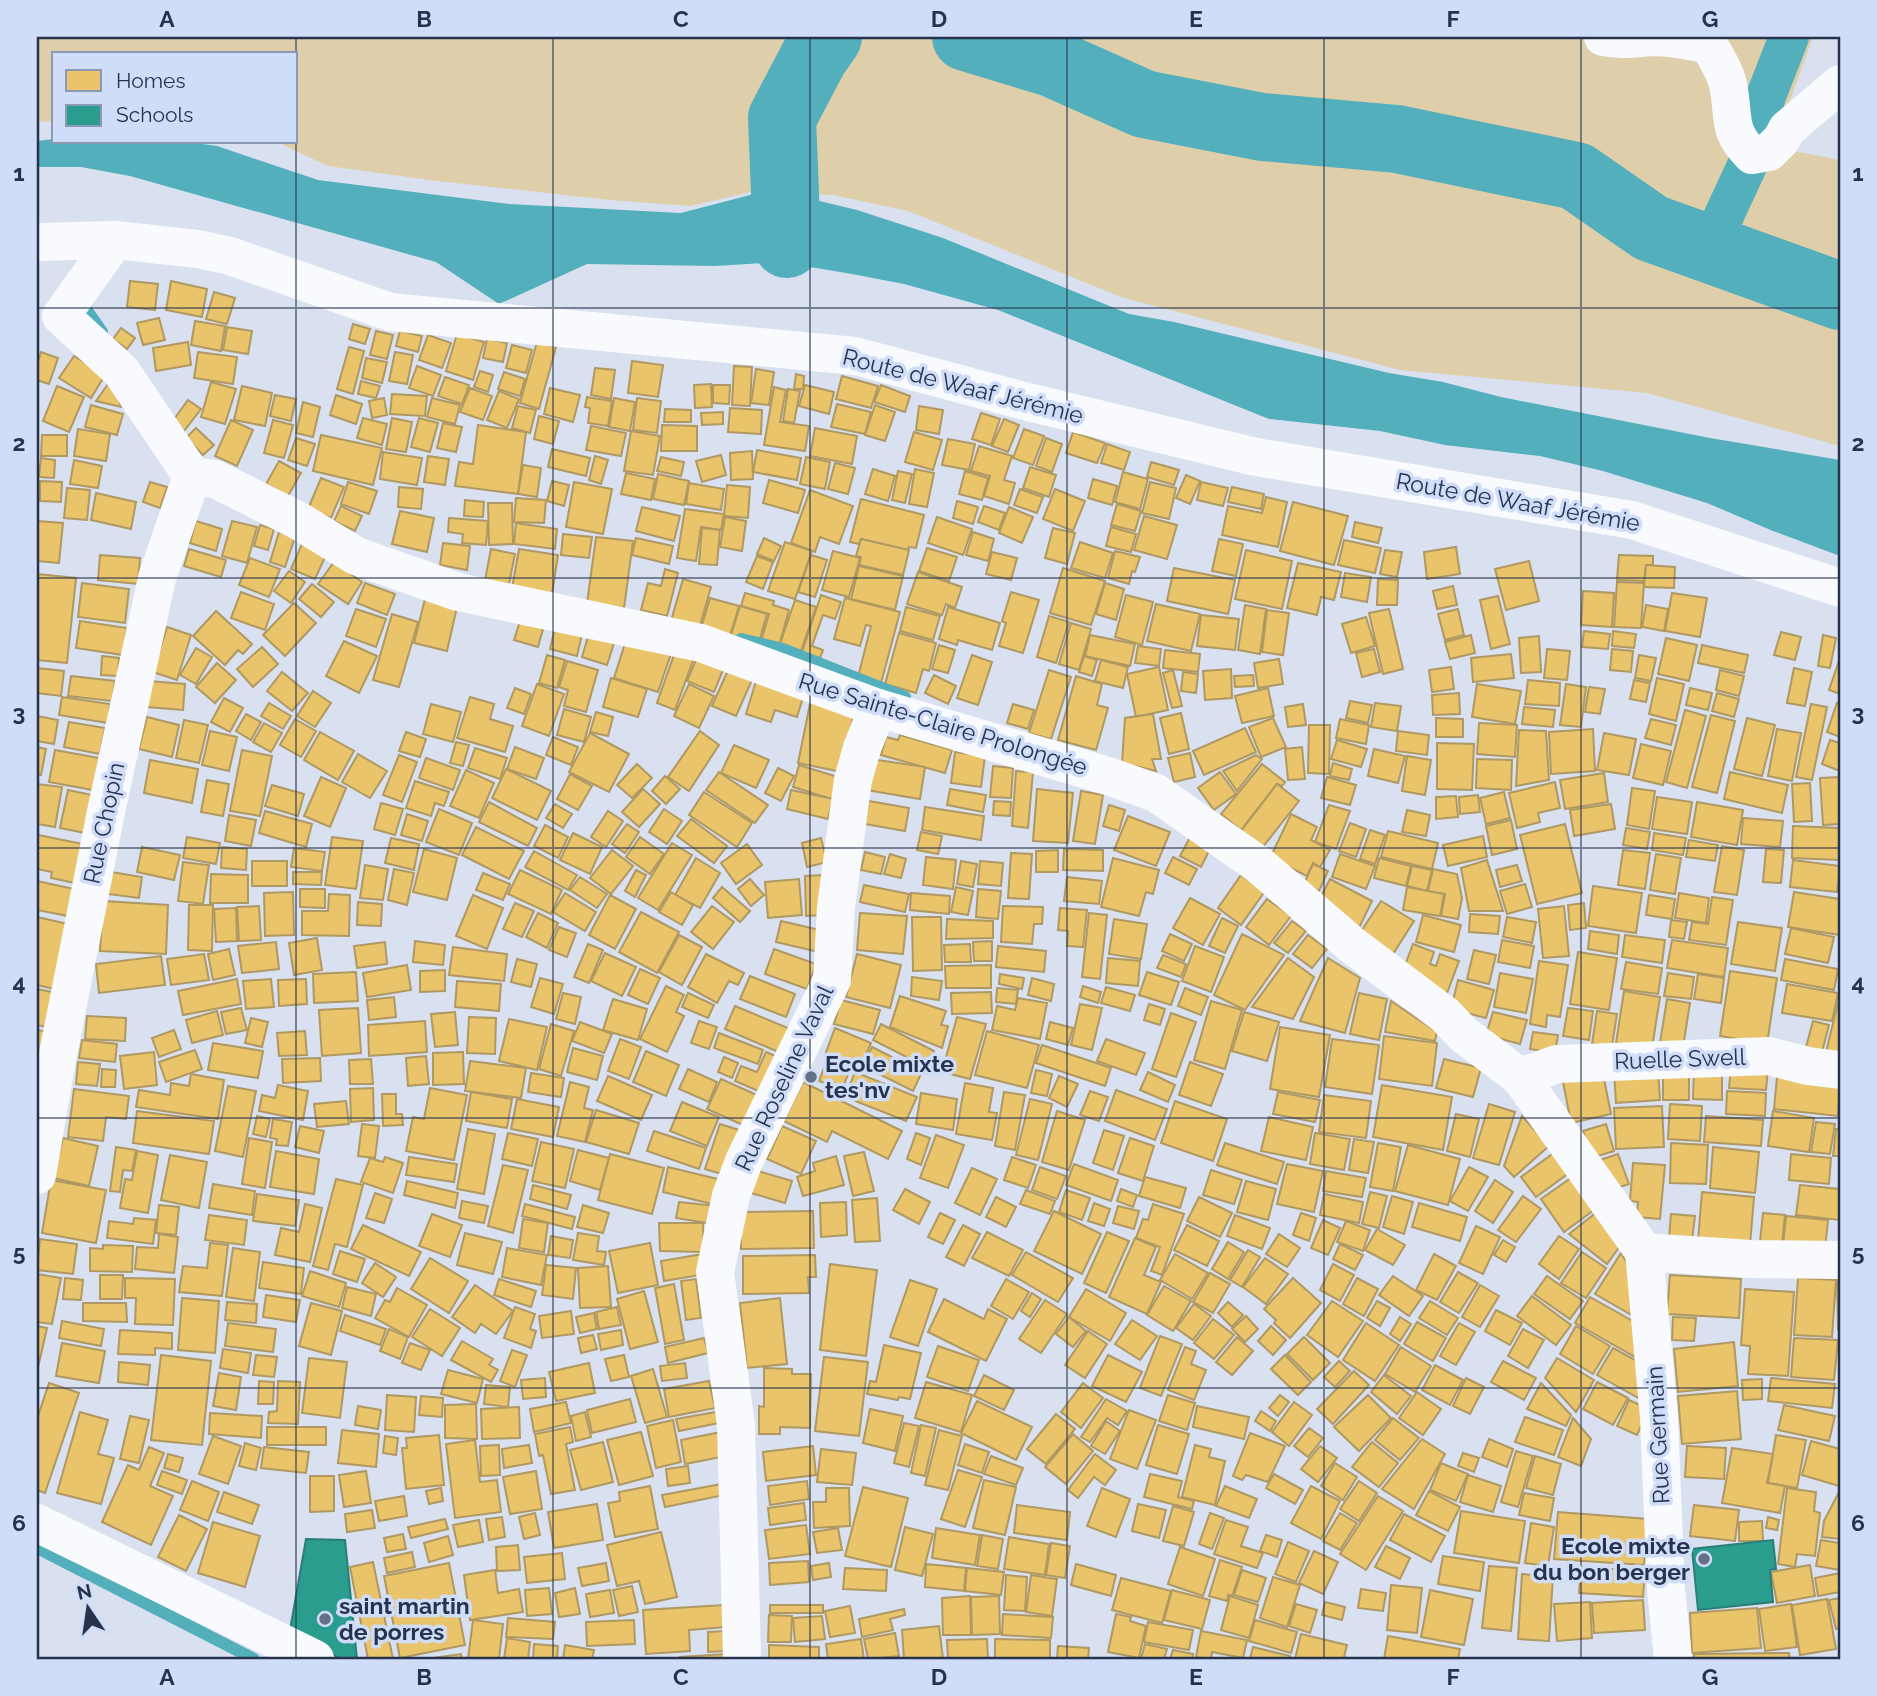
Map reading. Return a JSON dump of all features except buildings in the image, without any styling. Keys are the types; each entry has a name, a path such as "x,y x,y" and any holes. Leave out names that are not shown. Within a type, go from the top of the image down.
{"street":[{"path":"1603,37 1621,41 1655,37 1690,40 1709,46 1720,64 1729,88 1731,120 1739,143 1752,155 1769,152 1787,129 1840,84"},
{"path":"116,240 61,316 121,371 192,476"},
{"name":"Route de Waaf Jérémie","path":"37,242 116,240 198,249 230,256 390,312 855,356 1028,402 1256,457 1632,520 1840,588"},
{"name":"Rue Sainte-Claire Prolongée","path":"192,476 215,479 299,521 356,556 458,592 701,643 878,708 1111,777 1156,793 1259,865 1352,946 1445,1015 1463,1034 1520,1077 1644,1252"},
{"name":"Rue Chopin","path":"37,1175 107,807 157,578 192,476"},
{"name":"Rue Roseline Vaval","path":"742,1659 736,1424 715,1272 731,1196 744,1161 832,980 836,907 853,780 878,708"},
{"name":"Ruelle Swell","path":"1520,1077 1557,1064 1769,1056 1808,1066 1840,1070"},
{"path":"1644,1252 1751,1259 1840,1260"},
{"name":"Rue Germain","path":"1644,1252 1659,1418 1665,1589 1673,1659"},
{"path":"37,1523 315,1659"}],"shaded area":[{"path":"37,37 1813,37 1773,147 1840,160 1840,446 1647,393 1400,370 1124,298 908,211 833,195 750,192 690,206 437,181 328,166 281,144 298,144 298,52 52,52 52,121 37,122"}],"water":[{"path":"52,139 52,144 202,144 217,146 318,180 509,204 681,213 754,194 786,193 857,210 943,238 1129,314 1501,397 1710,438 1840,460 1840,556 1707,503 1603,471 1540,456 1445,445 1380,431 1269,419 998,310 904,284 852,274 780,262 715,266 587,264 499,304 436,262 130,176 81,167 37,167 37,141"}],"waterway":[{"path":"787,244 782,118 814,57 828,37"},
{"path":"966,37 1052,63 1144,104 1262,127 1397,139 1576,176 1651,228 1840,296"},
{"path":"1709,248 1752,155 1766,96 1789,37"},
{"path":"86,309 102,332"},
{"path":"741,639 783,649 905,697"},
{"path":"37,1548 254,1659"}],"place":[{"name":"Ecole mixte tes'nv","path":"811,1077"},
{"name":"Ecole mixte du bon berger","path":"1704,1559"},
{"name":"saint martin de porres","path":"325,1619"}]}
